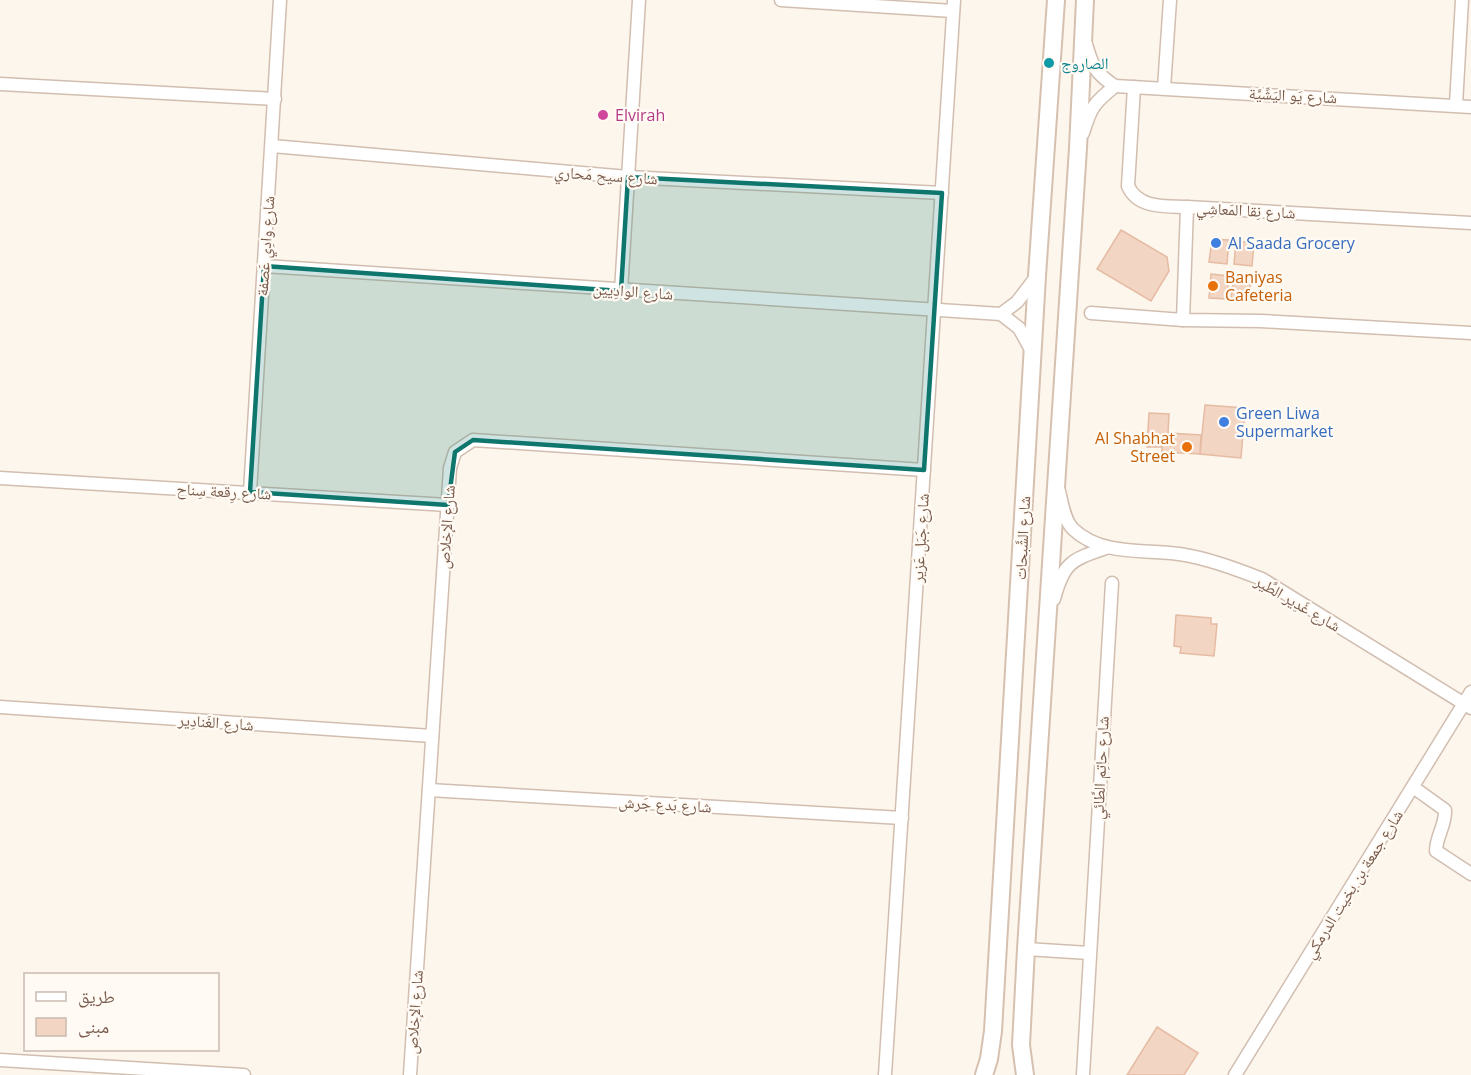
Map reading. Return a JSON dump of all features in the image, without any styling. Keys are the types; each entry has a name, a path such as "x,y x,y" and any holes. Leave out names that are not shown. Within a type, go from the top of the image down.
{"street":[{"name":"شارع وادِي عَصفة","path":"250,492 280,0"},
{"path":"621,291 639,0"},
{"path":"781,0 954,5"},
{"name":"شارع الشَّبحات","path":"984,1075 993,1031 1037,276 1056,0"},
{"name":"شارع الشَّبحات","path":"1025,1075 1022,1045 1026,949 1049,616 1085,0"},
{"path":"1164,88 1170,0"},
{"path":"1456,105 1462,0"},
{"name":"شارع جَبَل عَزير","path":"885,1075 954,5"},
{"path":"1078,148 1092,108 1115,86 1099,76 1090,59 1083,34"},
{"path":"0,84 275,99"},
{"name":"شارع يَو اليَشِّيَّة","path":"1115,86 1471,107"},
{"name":"شارع نِقا المَعاشِي","path":"1134,87 1128,186 1137,200 1144,203 1471,224"},
{"name":"شارع سيح مَحاري","path":"272,146 628,177 942,194"},
{"path":"1183,320 1187,207"},
{"name":"شارع الوادِيين","path":"264,266 1001,314"},
{"path":"1033,354 1019,328 1001,314 1017,302 1037,276"},
{"path":"1091,313 1183,320 1261,321 1471,333"},
{"name":"شارع الإخلاص","path":"410,1075 450,468 455,452 473,440 924,470"},
{"name":"شارع رِقعة سِناح","path":"0,478 448,505"},
{"name":"شارع غَدِير الطَّير","path":"1057,482 1067,521 1078,533 1106,548 1180,554 1262,579 1468,706"},
{"name":"شارع غَدِير الطَّير","path":"1049,616 1058,583 1065,569 1079,558 1106,548"},
{"name":"شارع حاتِم الطَّائي","path":"1083,1075 1112,583"},
{"name":"شارع جمعة بن بخيت الدرمكي","path":"1235,1075 1413,787 1468,706 1471,692"},
{"name":"شارع الغَنادِير","path":"0,707 432,736"},
{"path":"1413,787 1445,810 1445,819 1436,843 1436,851 1471,874"},
{"name":"شارع بَدع جَرش","path":"429,790 902,818"},
{"path":"1026,949 1089,953"},
{"path":"0,1060 244,1075"}],"highlighted area":[{"path":"628,177 942,193 924,470 473,440 455,452 448,505 250,492 264,266 621,291"}],"building":[{"path":"1121,230 1167,257 1169,271 1151,301 1097,269"},
{"path":"1212,239 1229,240 1227,264 1209,262"},
{"path":"1236,241 1254,243 1252,266 1234,264"},
{"path":"1211,274 1229,276 1227,299 1209,298"},
{"path":"1234,275 1251,277 1249,300 1231,299"},
{"name":"Green Liwa Supermarket","path":"1205,405 1245,408 1241,458 1200,454"},
{"path":"1149,413 1169,414 1168,433 1201,435 1200,454 1162,452 1162,447 1147,447"},
{"path":"1176,615 1211,618 1211,624 1217,624 1214,656 1180,653 1181,647 1174,646"},
{"path":"1157,1027 1198,1053 1184,1075 1127,1075"}],"place":[{"name":"الصاروج","path":"1049,63"},
{"name":"Elvirah","path":"603,115"},
{"name":"Al Saada Grocery","path":"1216,243"},
{"name":"Baniyas Cafeteria","path":"1213,286"},
{"name":"Green Liwa Supermarket","path":"1224,422"},
{"name":"Al Shabhat Street","path":"1187,447"}]}
